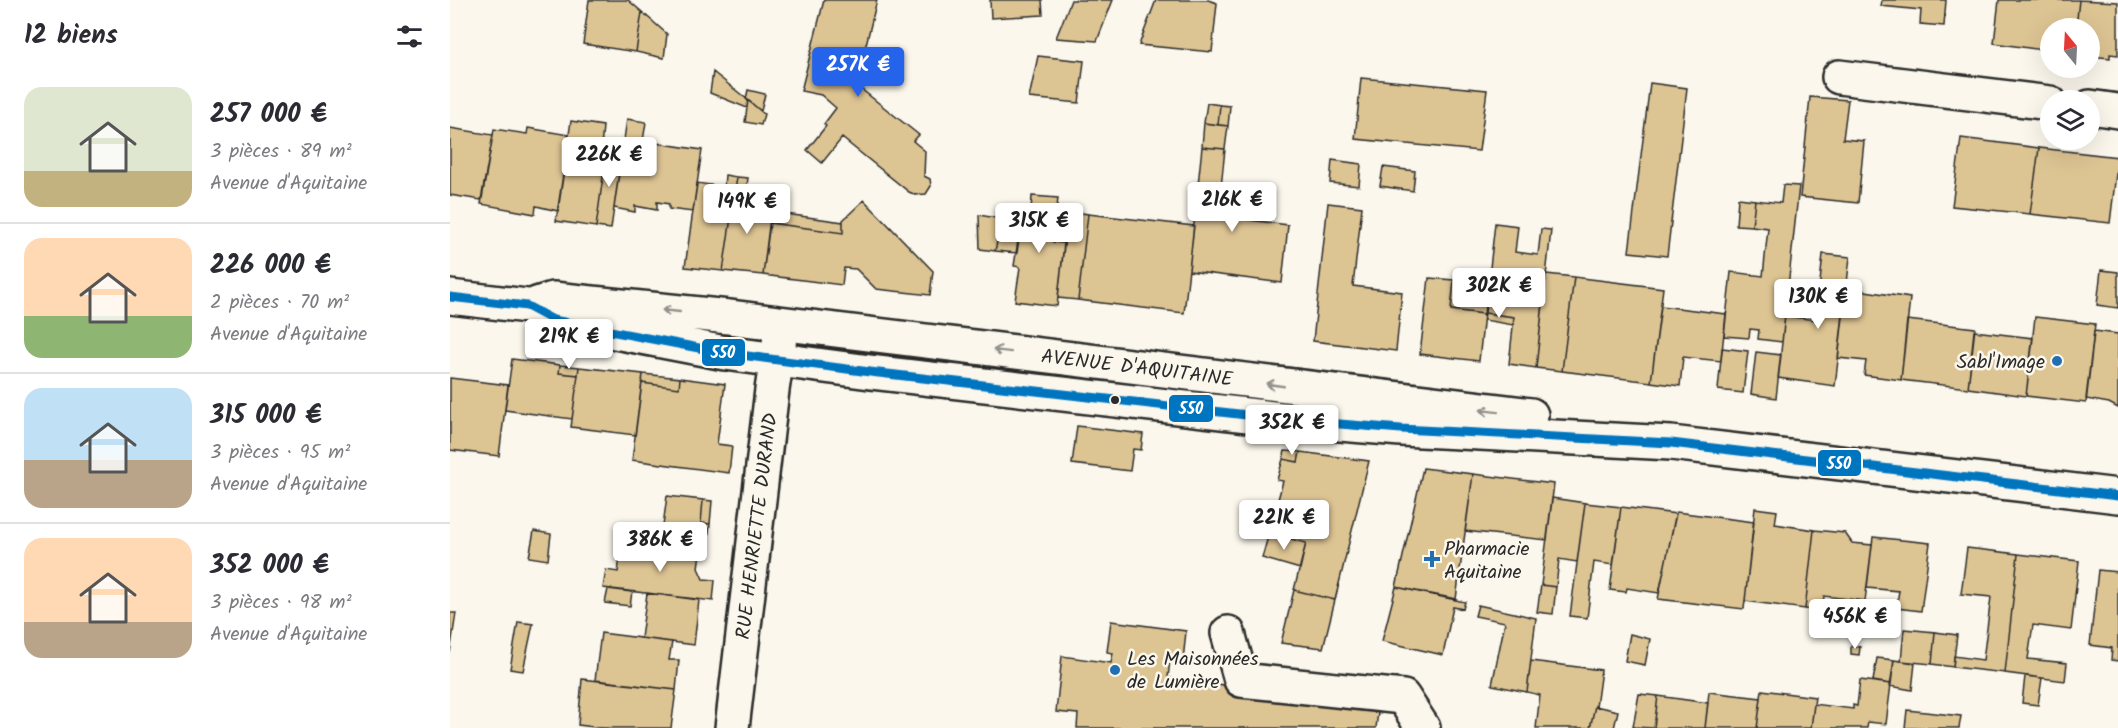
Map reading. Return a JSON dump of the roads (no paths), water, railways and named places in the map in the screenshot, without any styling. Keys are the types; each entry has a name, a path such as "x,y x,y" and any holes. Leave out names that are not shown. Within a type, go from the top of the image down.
{"main road":[{"path":"1839,77 2040,102"},
{"path":"2100,108 2118,111"},
{"path":"450,297 527,306"},
{"name":"AVENUE D'AQUITAINE","path":"527,306 553,299 1194,373 1302,389 1566,420 1671,443"},
{"name":"AVENUE D'AQUITAINE","path":"527,306 553,320 725,353 776,360 1272,419 1401,429 1671,443"},
{"name":"RUE HENRIETTE DURAND","path":"732,728 782,324"},
{"path":"1671,443 2118,496"},
{"path":"1228,633 1241,680 1403,698 1423,728"}],"place":[{"name":"Sabl'Image","path":"2057,361"},
{"name":"Pharmacie Aquitaine","path":"1432,559"},
{"name":"Les Maisonnées de Lumière","path":"1115,670"}]}
